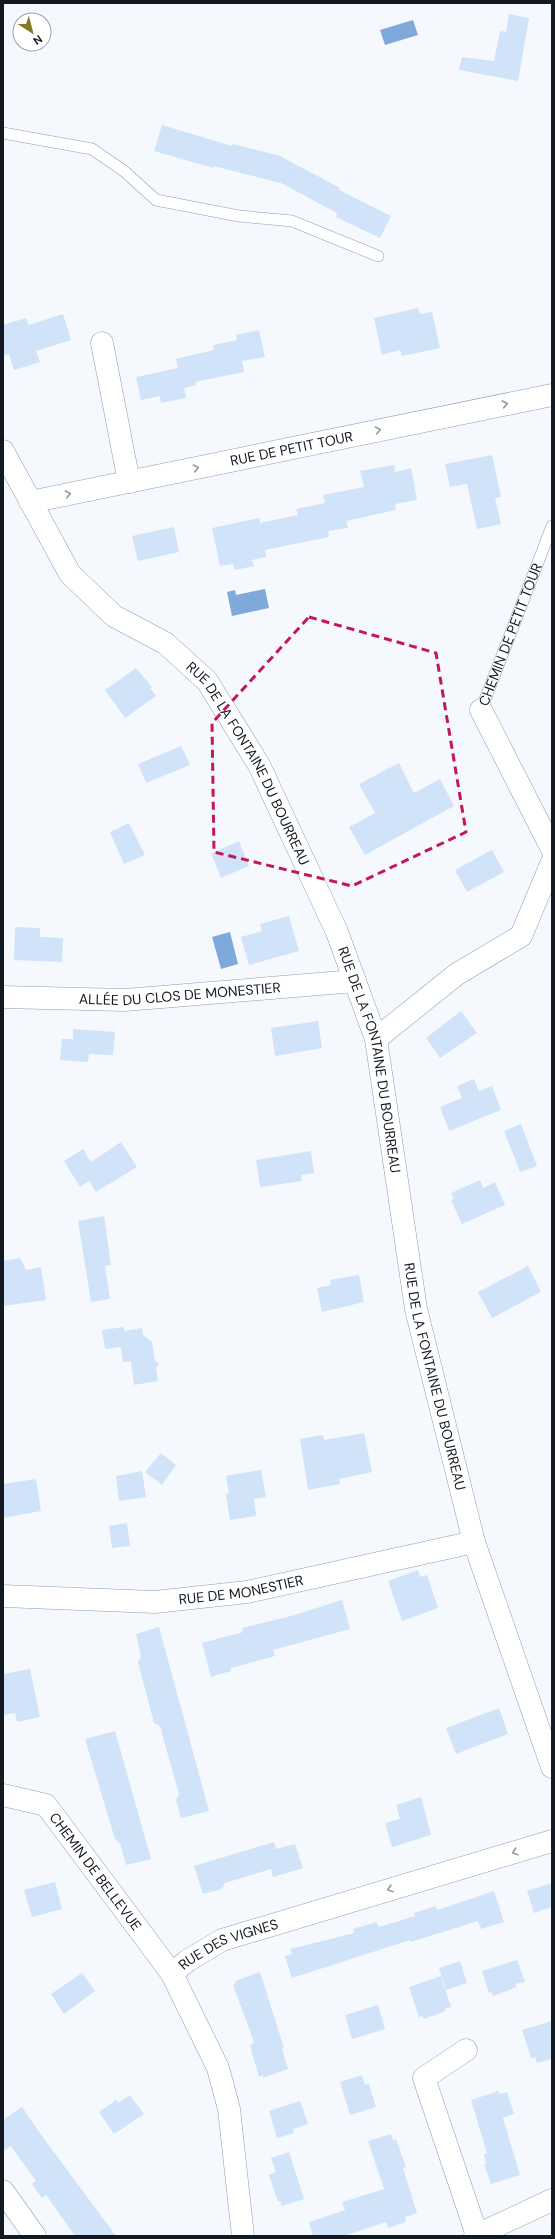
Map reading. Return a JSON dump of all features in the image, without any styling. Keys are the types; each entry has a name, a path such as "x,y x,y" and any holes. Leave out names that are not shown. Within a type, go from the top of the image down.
{"street":[{"path":"102,343 129,482"},
{"name":"RUE DE PETIT TOUR","path":"30,502 552,395"},
{"name":"RUE DE LA FONTAINE DU BOURREAU","path":"3,451 70,574 114,616 165,643 207,681 259,765 337,932 376,1039 416,1309 474,1542 552,1767"},
{"name":"CHEMIN DE PETIT TOUR","path":"481,710 552,849"},
{"path":"376,1039 457,974 521,936 552,862"},
{"name":"ALLÉE DU CLOS DE MONESTIER","path":"3,997 125,1000 355,981"},
{"name":"RUE DE MONESTIER","path":"3,1596 155,1602 247,1592 474,1542"},
{"name":"CHEMIN DE BELLEVUE","path":"3,1795 46,1805 172,1974"},
{"name":"RUE DES VIGNES","path":"243,2236 229,2109 218,2068 172,1974 186,1961 222,1940 552,1841"},
{"path":"466,2050 424,2078 476,2236 552,2200"},
{"path":"3,2192 35,2236"}],"lane":[{"path":"3,133 92,149 124,171 156,200 239,216 292,221 378,256"},
{"name":"CHEMIN DE PETIT TOUR","path":"481,710 552,526"}],"highlighted area":[{"path":"309,617 436,653 466,832 352,886 214,852 212,723"}],"water":[{"path":"413,20 418,35 385,45 380,30"},
{"path":"265,589 269,608 232,616 227,592 235,590 236,595"},
{"path":"230,932 238,964 221,969 212,937"}],"building":[{"path":"509,14 529,18 518,81 459,70 462,57 494,61 500,31 506,32"},
{"path":"162,125 232,146 233,144 280,156 340,188 339,190 391,216 380,238 336,217 337,213 281,183 214,166 213,168 154,151"},
{"path":"418,308 420,314 432,312 440,348 402,356 400,350 382,355 374,318"},
{"path":"63,314 71,340 36,351 40,362 14,370 9,354 3,356 3,325 26,318 29,325"},
{"path":"259,330 265,357 242,361 244,372 195,382 196,385 184,388 186,398 161,403 160,396 141,400 136,377 178,368 176,359 214,350 213,345 237,340 236,335"},
{"path":"492,455 501,497 495,498 501,524 477,529 467,484 450,487 445,464"},
{"path":"394,465 395,472 411,468 417,500 395,504 396,510 346,521 348,528 328,531 329,537 265,550 266,557 252,560 254,566 235,570 233,564 220,566 212,528 259,518 260,523 298,515 296,509 325,503 323,495 364,487 360,471"},
{"path":"174,527 179,552 138,561 132,536"},
{"path":"136,668 152,687 150,688 156,696 125,718 105,690"},
{"path":"181,746 190,765 146,783 138,764"},
{"path":"399,763 414,793 440,779 454,806 365,855 349,827 375,813 359,784"},
{"path":"129,823 145,855 124,864 110,832"},
{"path":"239,841 249,866 221,878 211,853"},
{"path":"492,850 504,872 467,892 455,870"},
{"path":"289,916 299,951 249,965 241,937 262,931 260,924"},
{"path":"15,927 40,928 40,937 63,938 62,962 14,960"},
{"path":"461,1011 477,1033 440,1058 426,1038"},
{"path":"318,1021 322,1048 275,1056 271,1028"},
{"path":"73,1029 115,1032 113,1055 89,1054 88,1062 60,1060 62,1039 73,1039"},
{"path":"474,1079 479,1091 492,1086 501,1110 449,1131 440,1107 462,1098 457,1086"},
{"path":"521,1124 537,1166 520,1172 504,1131"},
{"path":"121,1142 137,1167 96,1192 89,1181 80,1187 64,1161 83,1149 91,1162"},
{"path":"311,1151 314,1173 301,1175 302,1181 260,1187 256,1160"},
{"path":"480,1180 483,1188 495,1182 505,1205 462,1224 451,1200 454,1199 451,1193"},
{"path":"104,1216 111,1265 105,1266 110,1299 91,1302 78,1221"},
{"path":"20,1258 26,1270 41,1267 46,1300 3,1306 3,1261"},
{"path":"528,1266 541,1292 492,1318 478,1292"},
{"path":"359,1275 364,1302 322,1312 317,1288 331,1285 330,1280"},
{"path":"124,1327 124,1331 142,1328 143,1335 152,1342 155,1361 159,1364 156,1368 158,1381 134,1385 131,1361 123,1362 121,1347 105,1349 102,1330"},
{"path":"364,1433 372,1472 339,1479 340,1484 308,1490 300,1439 323,1435 324,1440"},
{"path":"161,1453 176,1465 162,1485 145,1472"},
{"path":"261,1470 266,1497 254,1499 256,1516 230,1520 226,1494 229,1493 226,1476"},
{"path":"142,1471 146,1497 119,1501 116,1476"},
{"path":"36,1479 41,1511 3,1518 3,1484"},
{"path":"127,1523 130,1546 112,1548 109,1526"},
{"path":"418,1570 420,1577 427,1575 438,1608 402,1621 388,1581"},
{"path":"342,1600 350,1629 273,1650 275,1656 231,1668 231,1671 211,1677 202,1643 243,1632 242,1628 291,1616"},
{"path":"159,1627 209,1811 181,1818 176,1800 179,1794 160,1726 154,1723 138,1662 141,1657 136,1634"},
{"path":"30,1669 40,1717 17,1722 15,1713 3,1715 3,1674"},
{"path":"499,1708 508,1734 456,1754 446,1728"},
{"path":"115,1731 151,1859 126,1865 120,1843 115,1839 85,1739"},
{"path":"421,1797 431,1835 392,1847 385,1823 400,1819 396,1805"},
{"path":"274,1842 276,1849 295,1844 303,1868 273,1877 271,1869 225,1883 222,1889 203,1894 194,1866"},
{"path":"55,1882 62,1909 32,1917 24,1890"},
{"path":"552,1883 552,1907 534,1913 527,1891"},
{"path":"494,1891 504,1922 481,1929 478,1921 411,1942 410,1940 292,1978 285,1956 292,1954 290,1949 354,1933 353,1929 376,1922 379,1927 415,1916 414,1913 436,1906 437,1910"},
{"path":"517,1960 525,1982 515,1984 517,1987 493,1996 492,1992 489,1993 482,1971"},
{"path":"460,1961 467,1983 446,1990 439,1968"},
{"path":"260,1972 284,2048 282,2049 288,2069 263,2078 263,2075 259,2077 250,2046 254,2042 233,1985 236,1983 235,1981"},
{"path":"82,1973 95,1991 64,2014 51,1994"},
{"path":"441,1976 451,2007 445,2008 446,2011 424,2019 422,2016 419,2017 409,1987"},
{"path":"378,2005 385,2029 352,2039 345,2015"},
{"path":"552,2021 552,2059 537,2063 535,2057 531,2058 522,2030"},
{"path":"362,2075 365,2085 369,2084 376,2107 350,2115 340,2082"},
{"path":"498,2091 500,2094 507,2092 514,2114 503,2118 520,2175 491,2184 484,2164 486,2163 484,2154 487,2153 471,2100"},
{"path":"130,2095 144,2114 114,2134 99,2112 116,2100 118,2103"},
{"path":"300,2101 308,2124 293,2129 294,2133 277,2138 269,2111"},
{"path":"22,2107 116,2236 75,2236 46,2195 42,2198 32,2184 36,2181 11,2146 3,2151 3,2120"},
{"path":"391,2134 393,2140 396,2139 406,2167 403,2168 417,2213 405,2217 406,2222 388,2228 386,2222 344,2236 313,2236 309,2222 345,2210 342,2202 384,2189 368,2141"},
{"path":"289,2152 304,2199 282,2206 280,2201 278,2202 269,2175 276,2172 271,2158"}]}
